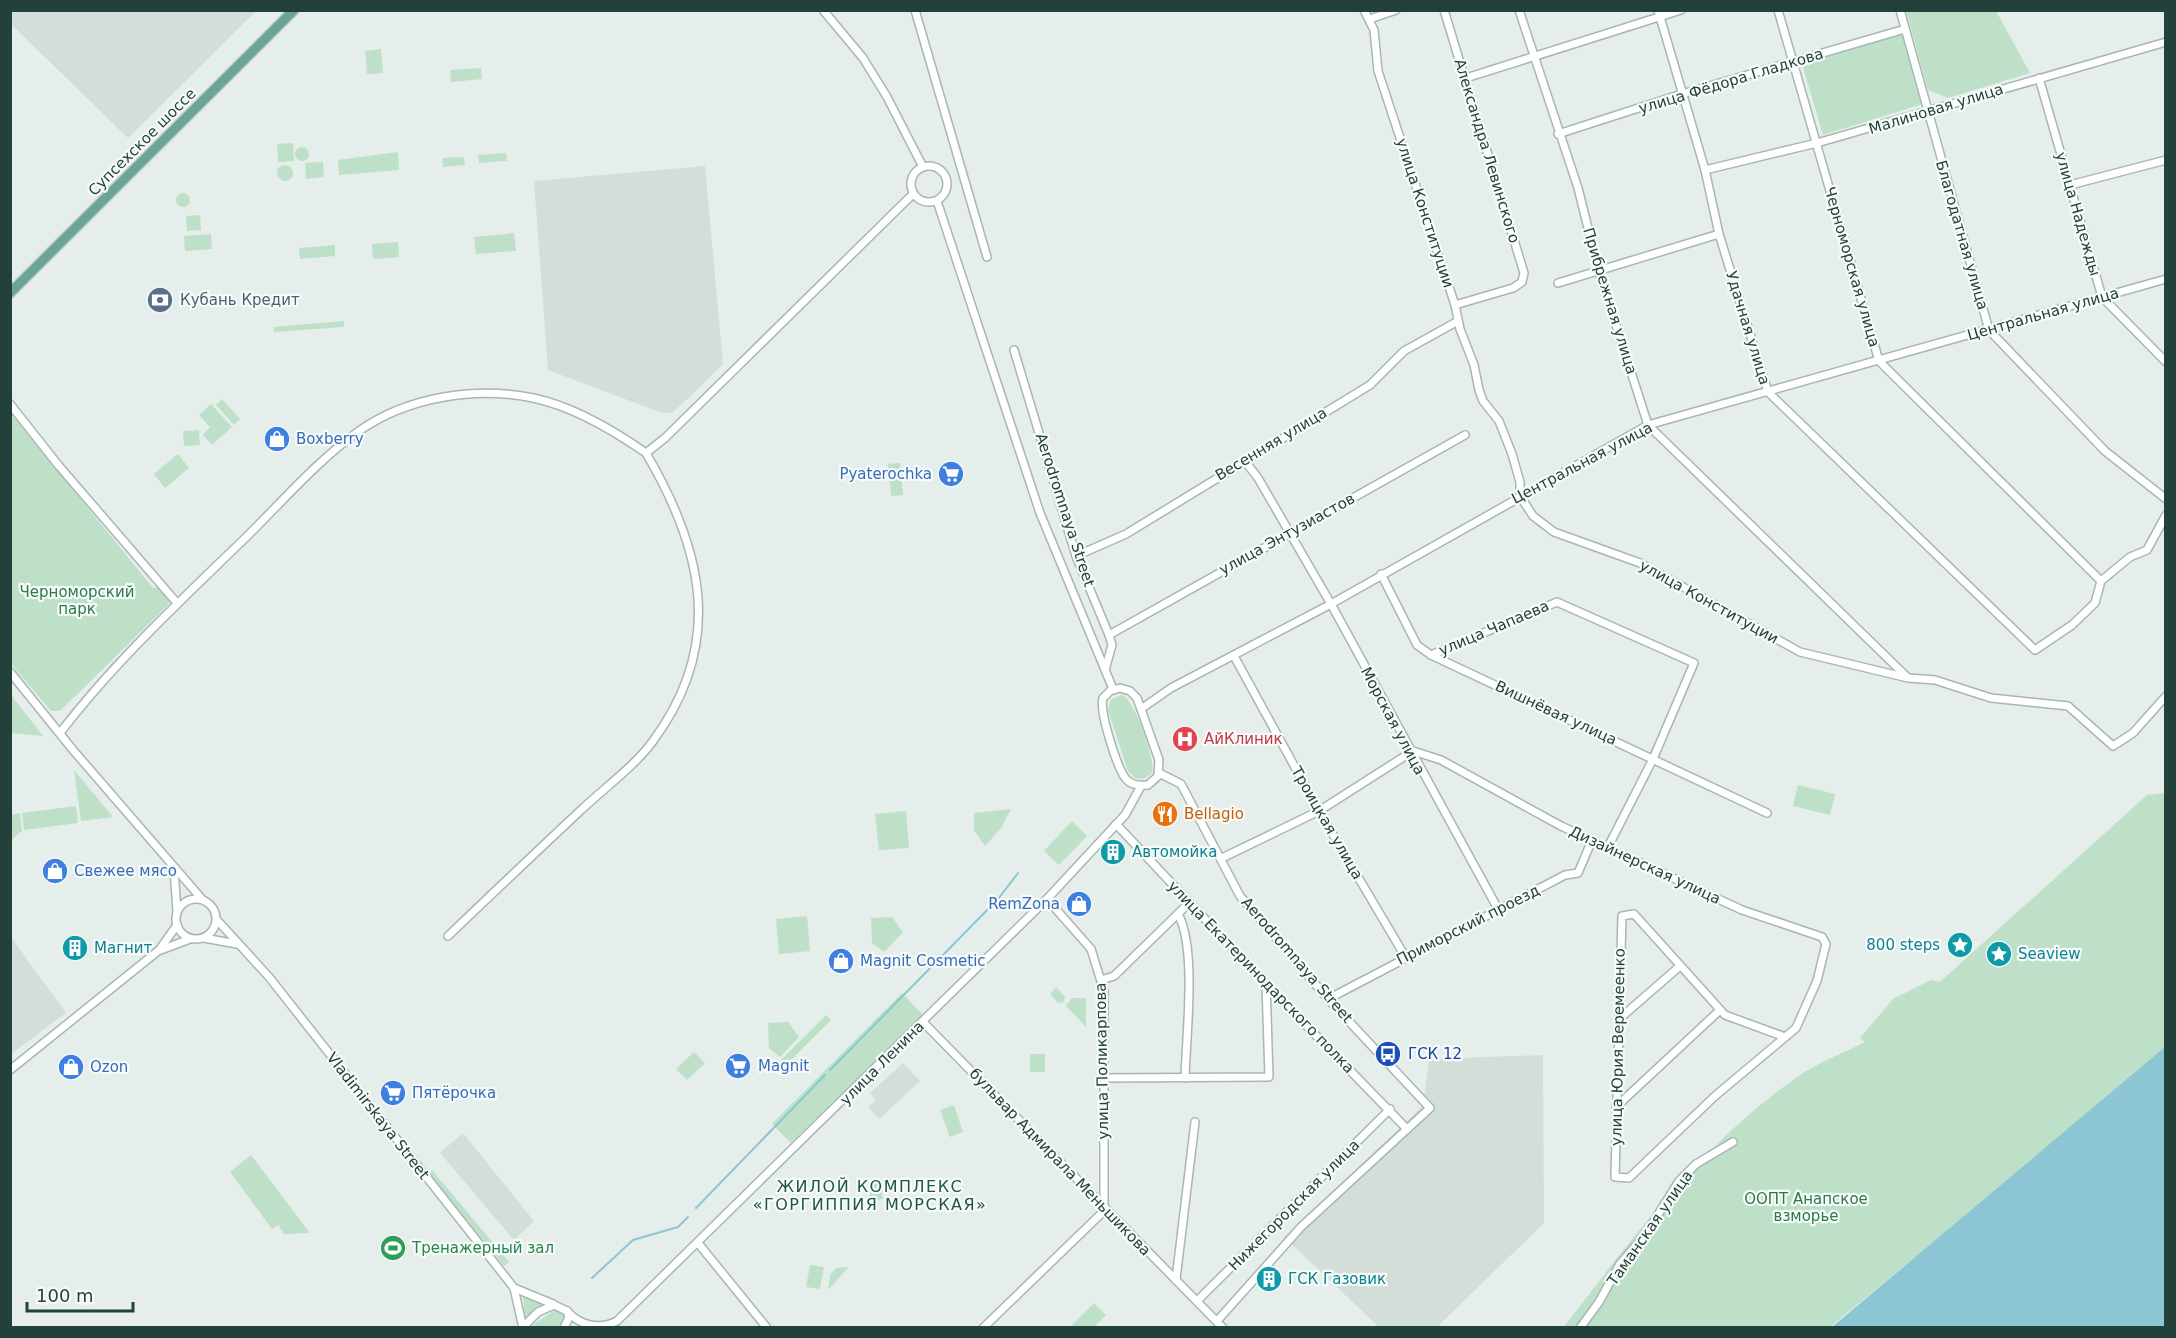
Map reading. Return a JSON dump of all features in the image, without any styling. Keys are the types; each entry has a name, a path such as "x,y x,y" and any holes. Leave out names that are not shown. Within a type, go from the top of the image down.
{"main road":[{"name":"Супсехское шоссе","path":"10,293 294,10"}],"street":[{"path":"823,10 864,58 887,97 922,167"},
{"path":"915,10 987,257"},
{"name":"улица Конституции","path":"1364,10 1374,30 1378,71 1474,365 1479,390 1483,401 1499,421 1520,482 1520,496 1533,516 1554,532 1640,563 1800,652 1908,678 1935,680 1991,698 2068,706 2113,746 2133,733 2166,696"},
{"path":"1370,19 1396,10"},
{"name":"Александра Левинского","path":"1444,10 1524,273 1522,282 1512,288 1455,305"},
{"name":"Прибрежная улица","path":"1519,10 1558,134 1578,188 1599,272 1648,425 1908,678"},
{"path":"1466,78 1533,58 1659,14 1681,10"},
{"name":"Черноморская улица","path":"1778,10 1879,361 2101,581"},
{"name":"Благодатная улица","path":"1900,10 1989,330 2105,451 2166,499"},
{"name":"Удачная улица","path":"1659,14 1705,170 1719,234 1768,392 2035,650 2072,625 2095,603 2101,581"},
{"name":"улица Фёдора Гладкова","path":"1558,134 1682,94 1905,29"},
{"name":"Малиновая улица","path":"1705,170 1817,143 2166,42"},
{"name":"улица Надежды","path":"2039,78 2102,297 2166,362"},
{"path":"2070,185 2166,160"},
{"path":"933,166 945,174 947,189 937,201 925,203 913,194 911,180 922,167 933,166"},
{"path":"646,453 674,430 913,194"},
{"path":"937,201 1040,513 1113,689"},
{"path":"1558,283 1719,234"},
{"name":"Центральная улица","path":"1141,709 1171,688 1331,604 1648,425 2166,279"},
{"name":"Весенняя улица","path":"1076,556 1126,534 1370,385 1404,351 1458,321"},
{"name":"Aerodromnaya Street","path":"1014,350 1076,556 1112,645 1105,670"},
{"path":"60,733 87,698 177,603 325,459 371,424 427,400 477,393 534,398 575,412 646,453 684,527 695,572 700,627 692,668 676,703 652,743 448,936"},
{"path":"10,404 59,466 177,603"},
{"name":"улица Энтузиастов","path":"1109,635 1465,435"},
{"name":"Морская улица","path":"1244,460 1258,478 1331,604 1410,753 1498,909"},
{"path":"2101,581 2130,557 2147,550 2166,515"},
{"name":"Вишнёвая улица","path":"1381,574 1418,645 1431,655 1767,813"},
{"name":"улица Чапаева","path":"1431,655 1557,602 1694,663 1653,759"},
{"name":"Троицкая улица","path":"1234,656 1318,811 1406,958"},
{"path":"10,672 174,869 201,898 213,906 217,920 214,929 201,938"},
{"path":"1113,689 1130,691 1141,709 1159,760 1159,773 1154,782 1141,786 1131,784 1125,777 1102,712 1103,698 1113,689"},
{"name":"Дизайнерская улица","path":"1410,753 1413,751 1441,760 1561,826 1753,915 1822,937 1826,944 1808,1004 1796,1028 1785,1037"},
{"path":"1222,858 1318,811 1410,753"},
{"path":"1608,847 1653,759"},
{"name":"Aerodromnaya Street","path":"1159,773 1181,784 1240,896 1328,999 1430,1108 1407,1129"},
{"name":"улица Ленина","path":"608,1326 617,1321 698,1243 1047,899 1130,808 1141,786"},
{"name":"улица Екатеринодарского полка","path":"1116,824 1266,984 1407,1129"},
{"name":"Приморский проезд","path":"1328,999 1565,875 1578,873 1592,840"},
{"path":"10,1070 158,951 177,925 174,869"},
{"path":"177,911 182,903 191,898 201,898"},
{"name":"улица Поликарпова","path":"1047,899 1091,949 1104,991 1105,1207"},
{"path":"1101,980 1114,976 1189,903"},
{"path":"1178,914 1185,926 1188,980 1185,1078"},
{"name":"улица Юрия Веремеенко","path":"1680,966 1634,914 1622,916 1615,1177 1629,1178 1715,1096 1785,1037"},
{"name":"Vladimirskaya Street","path":"217,920 269,977 514,1288 523,1327"},
{"path":"177,925 190,939"},
{"path":"158,951 190,939 201,938 240,945"},
{"path":"1618,1020 1680,966 1725,1015 1785,1037"},
{"path":"1104,1078 1269,1077 1266,984"},
{"path":"1616,1107 1720,1010"},
{"name":"бульвар Адмирала Меньшикова","path":"923,1022 1223,1328"},
{"name":"Нижегородская улица","path":"1197,1301 1390,1109"},
{"path":"1176,1279 1196,1122"},
{"path":"1217,1321 1301,1227 1407,1129"},
{"name":"Таманская улица","path":"1580,1328 1599,1302 1620,1264 1646,1234 1680,1180 1696,1164 1732,1142"},
{"path":"983,1328 1105,1207"},
{"path":"698,1243 767,1328"},
{"name":"Vladimirskaya Street","path":"514,1288 567,1311 580,1322"},
{"name":"Vladimirskaya Street","path":"523,1327 538,1312 554,1305"},
{"path":"565,1328 567,1311"},
{"path":"565,1328 580,1322 608,1326"}],"shaded area":[{"path":"10,11 256,11 128,138 11,24"},
{"path":"705,166 723,364 672,413 662,413 548,370 534,181"},
{"path":"11,937 66,1013 10,1054"},
{"path":"1543,1055 1544,1223 1437,1327 1379,1327 1284,1237 1423,1106 1429,1059"},
{"path":"903,1063 920,1081 879,1119 868,1107 876,1100 870,1093"},
{"path":"463,1133 534,1221 514,1240 440,1153"}],"green space":[{"path":"1906,11 1996,11 2030,73 1948,98 1928,90"},
{"path":"1903,32 1926,103 1823,135 1802,64"},
{"path":"381,49 383,73 367,74 365,51"},
{"path":"481,68 482,79 451,82 450,70"},
{"path":"293,143 294,161 278,162 277,144"},
{"path":"299,147 305,147 309,154 305,161 299,161 295,157 295,151"},
{"path":"398,152 399,170 339,175 338,160"},
{"path":"506,153 507,161 479,163 478,155"},
{"path":"464,157 465,165 443,167 442,158"},
{"path":"323,162 324,177 306,179 305,163"},
{"path":"285,165 293,173 285,181 277,173"},
{"path":"183,193 188,195 190,200 188,205 183,207 178,205 176,200 178,195"},
{"path":"200,215 201,230 187,231 186,216"},
{"path":"514,233 516,251 476,254 474,237"},
{"path":"211,234 212,249 185,251 184,236"},
{"path":"398,242 399,257 373,259 372,244"},
{"path":"335,245 335,256 300,259 299,248"},
{"path":"344,321 344,327 274,332 274,327"},
{"path":"222,399 240,419 234,425 216,405"},
{"path":"211,404 232,427 212,445 203,435 210,427 199,415"},
{"name":"Черноморский парк","path":"10,412 153,588 160,588 168,596 169,604 60,711 51,711 11,664"},
{"path":"199,430 200,445 184,446 183,431"},
{"path":"178,454 189,468 165,488 154,474"},
{"path":"900,463 903,495 891,496 888,464"},
{"path":"11,695 43,736 11,733"},
{"path":"1122,695 1133,708 1151,756 1152,773 1143,779 1135,778 1128,771 1108,710 1111,699"},
{"path":"74,770 113,817 81,821"},
{"path":"1798,785 1835,794 1830,815 1793,806"},
{"name":"ООПТ Анапское взморье","path":"2165,793 2165,1052 1830,1327 1563,1328 1672,1192 1732,1130 1800,1075 1865,1042 1860,1038 1893,999 1931,980 1940,982 2147,795"},
{"path":"76,806 78,823 24,830 22,813"},
{"path":"1011,809 1001,828 985,846 974,830 974,813"},
{"path":"906,811 909,848 879,850 875,814"},
{"path":"20,813 22,831 11,840 11,815"},
{"path":"1072,821 1087,836 1059,865 1044,851"},
{"path":"807,916 810,951 779,954 776,919"},
{"path":"892,917 903,932 884,952 872,943 871,918"},
{"path":"1056,987 1065,997 1064,1002 1058,1003 1050,994"},
{"path":"902,993 923,1015 791,1143 772,1124"},
{"path":"1072,998 1086,998 1086,1027 1066,1006"},
{"path":"826,1015 831,1020 785,1066 781,1060"},
{"path":"788,1022 799,1037 780,1057 769,1048 768,1023"},
{"path":"694,1052 705,1063 687,1080 676,1069"},
{"path":"1030,1054 1045,1054 1045,1072 1030,1072"},
{"path":"954,1105 963,1132 950,1137 940,1110"},
{"path":"251,1155 310,1233 284,1234 278,1225 272,1229 230,1172"},
{"path":"432,1170 509,1262 504,1266 430,1175"},
{"path":"880,1179 883,1199 871,1201 868,1181"},
{"path":"810,1265 824,1267 820,1289 806,1287"},
{"path":"849,1267 828,1290 830,1275 836,1268"},
{"path":"523,1298 545,1304 525,1318"},
{"path":"1094,1303 1106,1315 1094,1327 1070,1327"},
{"path":"556,1309 562,1311 565,1317 560,1325 551,1328 529,1328"}],"water":[{"path":"2165,1047 2165,1327 1832,1327"}],"waterway":[{"path":"830,1070 998,899 1018,873"},
{"path":"696,1208 825,1075"},
{"path":"592,1278 633,1240 678,1227 688,1217"}],"place":[{"name":"Кубань Кредит","path":"160,300"},
{"name":"Boxberry","path":"277,439"},
{"name":"Pyaterochka","path":"951,474"},
{"name":"АйКлиник","path":"1185,739"},
{"name":"Bellagio","path":"1165,814"},
{"name":"Автомойка","path":"1113,852"},
{"name":"Свежее мясо","path":"55,871"},
{"name":"RemZona","path":"1079,904"},
{"name":"800 steps","path":"1960,945"},
{"name":"Магнит","path":"75,948"},
{"name":"Seaview","path":"1999,954"},
{"name":"Magnit Cosmetic","path":"841,961"},
{"name":"ГСК 12","path":"1388,1054"},
{"name":"Magnit","path":"738,1066"},
{"name":"Ozon","path":"71,1067"},
{"name":"Пятёрочка","path":"393,1093"},
{"name":"Тренажерный зал","path":"393,1248"},
{"name":"ГСК Газовик","path":"1269,1279"}],"district":[{"name":"ЖИЛОЙ КОМПЛЕКС «ГОРГИППИЯ МОРСКАЯ»","path":"870,1195"}]}
